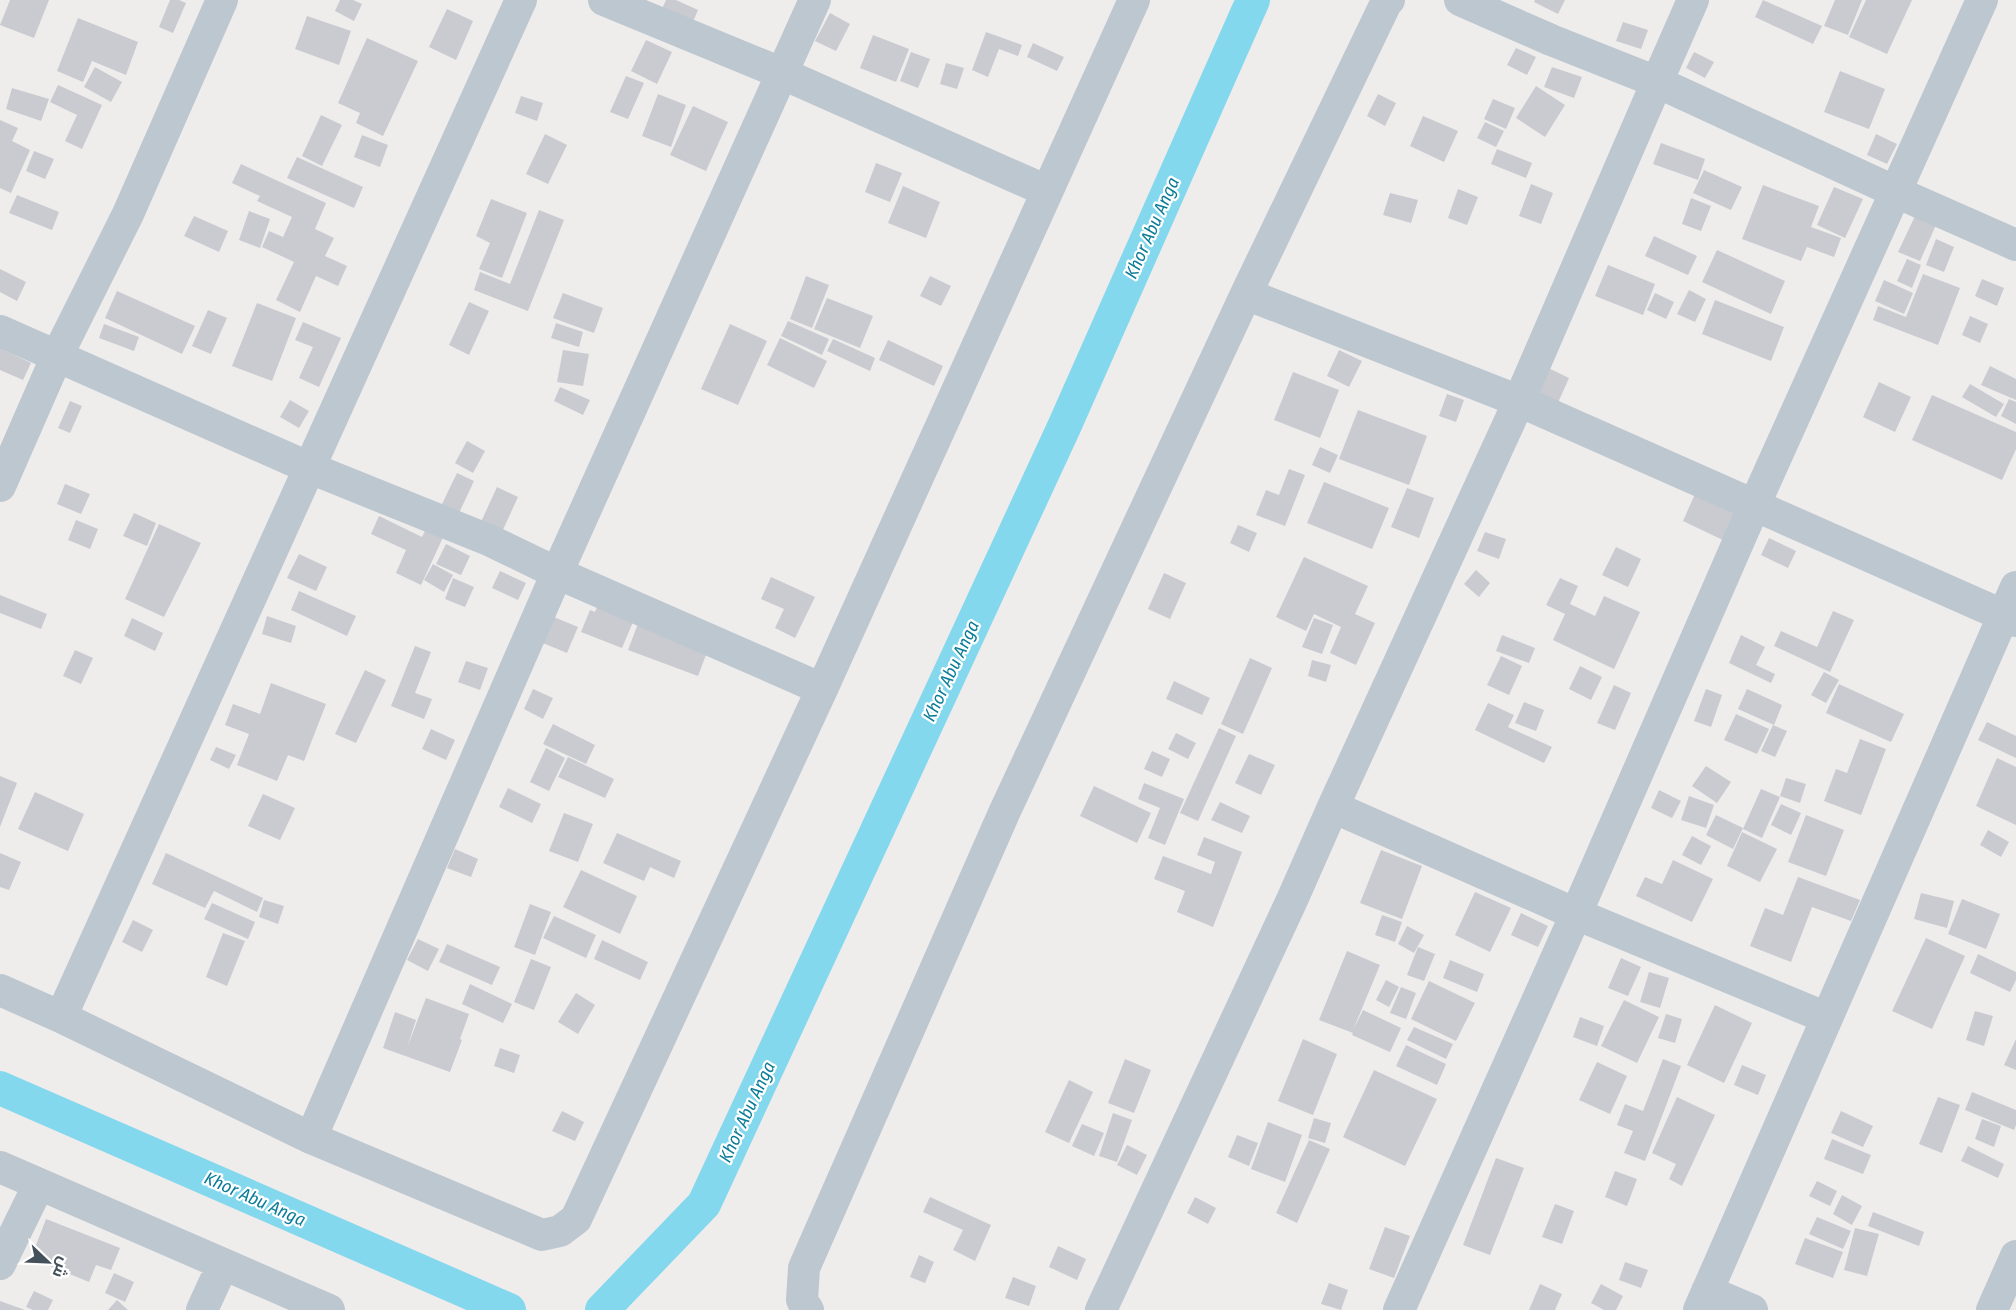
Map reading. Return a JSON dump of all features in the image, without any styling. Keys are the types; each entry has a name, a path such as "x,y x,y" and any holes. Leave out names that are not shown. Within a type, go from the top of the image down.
{"street":[{"path":"0,486 57,356 128,214 222,0"},
{"path":"61,1017 164,795 449,155 521,0"},
{"path":"604,0 781,73 1047,191"},
{"path":"310,1138 557,573 815,0"},
{"path":"0,990 61,1017 310,1138 542,1235 560,1231 576,1218 822,689 1134,0"},
{"path":"808,1310 802,1300 804,1268 1004,813 1246,294 1389,0"},
{"path":"1461,0 1551,40 1657,82 2016,245"},
{"path":"1101,1310 1292,900 1519,401 1693,0"},
{"path":"1399,1310 1576,914 1754,506 1982,0"},
{"path":"1246,294 1519,401 2010,618"},
{"path":"0,331 310,468 491,541 557,573 822,689"},
{"path":"1752,1310 1703,1300 1827,1018 2010,618 2016,587"},
{"path":"1333,807 1576,914 1827,1018"},
{"path":"0,1167 329,1310"},
{"path":"0,1264 39,1184"},
{"path":"1992,1310 2016,1256"},
{"path":"202,1310 224,1264"}],"building":[{"path":"10,0 49,0 34,38 0,25"},
{"path":"170,0 186,3 173,33 159,27"},
{"path":"340,0 353,0 362,4 354,21 335,11"},
{"path":"666,0 676,0 698,10 693,22 662,9"},
{"path":"1535,0 1565,0 1558,14 1534,2"},
{"path":"1763,0 1822,26 1813,44 1755,17"},
{"path":"1835,0 1862,0 1848,35 1824,26"},
{"path":"1866,0 1912,0 1887,54 1849,37"},
{"path":"447,9 473,21 456,60 429,47"},
{"path":"830,13 850,24 836,51 815,41"},
{"path":"307,16 351,31 339,65 295,49"},
{"path":"78,18 138,42 126,75 92,61 83,82 57,71"},
{"path":"1623,22 1648,30 1641,49 1616,41"},
{"path":"986,32 1022,45 1018,56 999,49 988,77 972,70"},
{"path":"873,35 909,49 896,82 860,68"},
{"path":"367,38 418,61 383,136 356,123 360,113 338,103"},
{"path":"646,40 672,52 657,84 631,71"},
{"path":"1033,43 1064,57 1057,71 1027,57"},
{"path":"1516,48 1536,57 1527,75 1507,65"},
{"path":"911,52 930,59 918,88 900,81"},
{"path":"1694,52 1714,62 1705,78 1686,68"},
{"path":"946,63 964,68 957,89 940,84"},
{"path":"95,67 122,82 111,102 84,87"},
{"path":"1552,67 1582,77 1574,98 1544,87"},
{"path":"1840,71 1885,89 1869,129 1824,112"},
{"path":"626,76 644,83 628,119 610,112"},
{"path":"58,85 102,105 82,149 65,141 77,115 50,102"},
{"path":"1536,86 1565,105 1545,137 1516,118"},
{"path":"12,88 49,99 41,121 6,109"},
{"path":"658,94 686,105 671,147 642,136"},
{"path":"1378,94 1396,103 1385,126 1367,116"},
{"path":"521,96 543,103 537,121 515,113"},
{"path":"1493,99 1515,108 1506,129 1484,119"},
{"path":"693,106 728,122 706,171 670,155"},
{"path":"321,115 342,125 322,166 302,156"},
{"path":"1423,116 1458,131 1444,162 1410,146"},
{"path":"0,120 18,128 12,141 30,150 11,193 0,188"},
{"path":"1485,122 1504,131 1496,147 1477,138"},
{"path":"545,134 567,145 548,184 526,174"},
{"path":"1876,134 1897,144 1887,164 1867,155"},
{"path":"362,135 388,145 380,167 354,157"},
{"path":"1661,143 1705,159 1698,180 1653,164"},
{"path":"1497,149 1532,163 1526,178 1491,164"},
{"path":"34,151 54,159 45,179 26,171"},
{"path":"297,157 363,187 354,208 287,178"},
{"path":"876,163 902,173 890,202 865,192"},
{"path":"241,164 326,203 315,229 334,238 325,256 347,266 338,286 316,276 300,312 276,300 294,262 262,247 269,231 283,237 292,217 257,201 260,196 232,183"},
{"path":"1704,170 1742,187 1731,210 1693,193"},
{"path":"1531,184 1553,193 1541,224 1519,216"},
{"path":"1763,185 1819,206 1811,227 1841,238 1834,257 1807,247 1801,261 1742,239"},
{"path":"903,186 940,202 926,238 888,223"},
{"path":"1834,187 1863,199 1845,238 1817,225"},
{"path":"1458,189 1478,197 1467,225 1448,218"},
{"path":"1390,193 1418,200 1411,223 1383,215"},
{"path":"17,195 59,212 52,230 9,213"},
{"path":"1691,198 1711,206 1701,231 1682,224"},
{"path":"491,199 527,213 502,278 479,269 490,243 476,236"},
{"path":"539,210 564,220 528,311 474,290 480,272 510,284"},
{"path":"249,211 270,219 260,248 239,240"},
{"path":"194,216 228,231 219,252 184,236"},
{"path":"1915,216 1936,225 1920,261 1898,252"},
{"path":"1654,236 1697,256 1688,275 1645,256"},
{"path":"1936,239 1954,247 1944,272 1926,265"},
{"path":"1717,250 1785,281 1771,314 1702,282"},
{"path":"1907,259 1921,265 1912,288 1897,281"},
{"path":"1608,265 1655,284 1643,315 1595,296"},
{"path":"0,269 26,282 17,301 0,292"},
{"path":"1923,274 1960,288 1938,345 1873,320 1878,306 1906,317"},
{"path":"806,276 829,285 812,328 790,319"},
{"path":"930,276 951,286 941,306 920,296"},
{"path":"1982,279 2004,288 1997,306 1975,296"},
{"path":"1884,280 1913,293 1904,314 1875,301"},
{"path":"1689,290 1706,299 1695,322 1677,314"},
{"path":"117,291 195,326 182,354 105,318"},
{"path":"563,293 603,308 594,333 553,318"},
{"path":"1655,293 1674,302 1666,319 1647,310"},
{"path":"827,298 873,316 860,348 814,329"},
{"path":"1715,300 1784,327 1771,361 1702,334"},
{"path":"469,302 489,311 469,355 449,345"},
{"path":"257,303 296,318 272,381 232,366"},
{"path":"208,310 227,318 211,354 192,346"},
{"path":"1970,316 1988,324 1980,343 1962,335"},
{"path":"788,321 829,339 822,355 781,336"},
{"path":"303,322 341,338 319,387 299,378 313,347 295,340"},
{"path":"556,323 583,332 579,347 551,338"},
{"path":"104,324 139,337 134,351 99,338"},
{"path":"730,324 767,341 738,405 701,389"},
{"path":"780,338 827,361 814,388 767,365"},
{"path":"833,339 875,358 870,371 827,351"},
{"path":"888,340 943,366 934,386 879,360"},
{"path":"0,348 31,363 23,380 0,370"},
{"path":"563,350 589,354 583,386 557,382"},
{"path":"1339,350 1362,361 1349,387 1327,376"},
{"path":"1542,365 1569,378 1557,405 1529,392"},
{"path":"1990,366 2016,379 2016,400 1981,385"},
{"path":"1293,372 1339,390 1320,438 1274,420"},
{"path":"1879,382 1911,397 1895,432 1863,417"},
{"path":"1970,384 2004,404 1996,417 1962,397"},
{"path":"560,387 590,400 583,415 554,401"},
{"path":"1447,394 1464,400 1456,422 1439,416"},
{"path":"1932,395 2016,432 2016,449 2002,480 1912,440"},
{"path":"2009,399 2016,402 2016,424 2001,416"},
{"path":"290,400 309,411 299,428 280,417"},
{"path":"70,401 82,406 70,433 58,428"},
{"path":"1358,410 1427,436 1409,485 1339,459"},
{"path":"467,441 485,451 473,473 455,463"},
{"path":"1320,447 1338,455 1330,473 1312,465"},
{"path":"1289,469 1305,475 1285,526 1256,515 1266,490 1279,495"},
{"path":"457,473 474,481 459,513 442,504"},
{"path":"1324,482 1389,508 1372,549 1307,523"},
{"path":"65,484 90,494 81,514 57,504"},
{"path":"497,487 518,497 501,534 480,524"},
{"path":"1407,488 1434,498 1419,538 1391,527"},
{"path":"1695,494 1742,515 1729,543 1683,521"},
{"path":"434,512 451,520 421,585 396,573 406,550 371,534 379,516 422,537"},
{"path":"134,513 156,523 147,546 123,536"},
{"path":"76,520 98,529 90,549 68,540"},
{"path":"159,524 201,543 164,617 125,599"},
{"path":"1238,525 1257,533 1249,552 1230,543"},
{"path":"1485,532 1506,539 1499,559 1477,551"},
{"path":"1769,538 1796,551 1788,568 1761,555"},
{"path":"446,544 470,556 461,575 436,564"},
{"path":"1616,547 1641,559 1628,587 1602,575"},
{"path":"299,554 327,567 316,591 287,578"},
{"path":"1304,557 1368,586 1355,614 1375,623 1356,665 1330,653 1341,627 1314,614 1306,631 1276,617"},
{"path":"433,564 453,575 444,592 424,580"},
{"path":"1476,570 1490,583 1479,597 1464,584"},
{"path":"500,571 526,583 518,600 492,588"},
{"path":"1164,573 1186,583 1170,619 1148,609"},
{"path":"771,577 815,597 795,638 775,628 784,609 761,599"},
{"path":"453,578 474,587 465,607 445,599"},
{"path":"1560,578 1578,586 1570,604 1595,616 1604,596 1640,612 1614,669 1553,640 1565,614 1546,605"},
{"path":"299,591 356,616 347,636 291,610"},
{"path":"603,592 633,622 622,648 581,632 590,610 595,612"},
{"path":"0,595 47,614 41,629 0,613"},
{"path":"647,600 717,626 698,676 628,650"},
{"path":"1833,611 1854,620 1830,672 1774,646 1781,631 1817,647"},
{"path":"549,615 578,627 567,653 538,641"},
{"path":"267,616 296,626 291,643 262,634"},
{"path":"132,618 163,633 155,651 124,636"},
{"path":"1314,618 1333,625 1322,654 1302,647"},
{"path":"1502,635 1535,648 1529,663 1496,651"},
{"path":"1741,635 1765,647 1756,665 1775,674 1771,683 1729,663"},
{"path":"415,646 431,652 415,693 432,699 424,719 391,706"},
{"path":"75,650 93,658 81,684 63,676"},
{"path":"1501,656 1522,666 1509,695 1487,685"},
{"path":"1250,658 1272,668 1243,734 1221,724"},
{"path":"1312,660 1331,665 1326,682 1308,676"},
{"path":"466,661 488,668 480,690 458,682"},
{"path":"1580,666 1602,677 1591,700 1569,689"},
{"path":"365,670 386,680 356,743 335,734"},
{"path":"1824,672 1839,680 1826,703 1811,695"},
{"path":"1174,681 1210,698 1202,715 1166,699"},
{"path":"271,683 326,704 304,761 288,755 277,781 237,765 249,734 225,725 233,704 260,714"},
{"path":"1839,684 1904,714 1891,742 1826,713"},
{"path":"1614,685 1631,693 1615,730 1597,723"},
{"path":"533,689 553,698 543,719 524,709"},
{"path":"1706,689 1722,695 1711,727 1694,721"},
{"path":"1747,689 1782,705 1774,725 1738,709"},
{"path":"1524,702 1544,710 1536,731 1515,723"},
{"path":"1488,703 1514,715 1508,727 1552,747 1544,763 1475,730"},
{"path":"1736,714 1769,729 1757,754 1724,740"},
{"path":"1987,722 2016,736 2016,758 1978,740"},
{"path":"553,724 595,745 586,764 543,744"},
{"path":"1773,725 1787,731 1775,757 1761,751"},
{"path":"1219,728 1236,736 1198,821 1180,813"},
{"path":"431,729 455,740 446,760 422,749"},
{"path":"1176,733 1196,743 1188,759 1168,749"},
{"path":"1860,739 1886,749 1861,815 1824,801 1836,769 1847,773"},
{"path":"216,747 236,755 229,769 210,760"},
{"path":"546,748 565,758 549,791 530,782"},
{"path":"1152,751 1170,759 1162,777 1144,769"},
{"path":"1249,754 1275,765 1261,795 1235,783"},
{"path":"568,757 614,779 605,798 558,777"},
{"path":"1997,758 2016,767 2016,825 1976,806"},
{"path":"1706,766 1731,782 1717,803 1692,786"},
{"path":"0,776 17,783 0,827"},
{"path":"1786,778 1806,784 1800,803 1780,796"},
{"path":"1144,783 1184,799 1165,845 1148,838 1160,808 1138,799"},
{"path":"1094,786 1151,813 1137,843 1080,816"},
{"path":"508,788 541,804 532,823 499,807"},
{"path":"1761,789 1780,797 1762,838 1743,829"},
{"path":"1659,790 1681,801 1672,818 1651,808"},
{"path":"35,792 84,814 68,851 18,829"},
{"path":"263,794 295,808 280,840 248,826"},
{"path":"1689,796 1714,805 1706,828 1681,820"},
{"path":"1220,802 1250,816 1242,833 1211,820"},
{"path":"1781,804 1801,813 1791,835 1771,825"},
{"path":"564,813 593,824 578,862 549,851"},
{"path":"1716,815 1743,828 1733,849 1706,835"},
{"path":"1806,815 1844,830 1826,876 1788,862"},
{"path":"1988,830 2009,842 2001,857 1980,845"},
{"path":"1742,832 1777,849 1760,882 1727,866"},
{"path":"617,833 681,861 674,878 650,867 644,881 603,863"},
{"path":"1692,836 1711,846 1701,865 1682,855"},
{"path":"1204,837 1242,852 1213,927 1177,912 1185,891 1154,879 1163,856 1211,874 1215,862 1197,855"},
{"path":"455,849 478,859 471,877 447,868"},
{"path":"1381,850 1422,866 1402,919 1360,903"},
{"path":"0,853 21,862 9,890 0,887"},
{"path":"166,853 263,898 257,912 214,891 205,908 152,884"},
{"path":"1673,860 1713,879 1692,922 1636,896 1645,877 1662,884"},
{"path":"581,870 637,896 620,934 563,907"},
{"path":"1798,877 1860,900 1851,921 1812,907 1791,962 1750,946 1765,908 1783,915"},
{"path":"1475,892 1511,908 1490,952 1455,935"},
{"path":"1921,893 1954,901 1947,928 1914,919"},
{"path":"1962,899 2000,914 1986,949 1948,934"},
{"path":"264,900 284,906 278,924 259,917"},
{"path":"212,903 255,922 248,939 204,919"},
{"path":"530,904 551,912 535,955 514,947"},
{"path":"1521,913 1548,926 1538,947 1511,935"},
{"path":"1382,915 1402,922 1395,942 1375,935"},
{"path":"554,916 596,935 586,958 543,938"},
{"path":"133,920 153,930 142,952 122,942"},
{"path":"1407,926 1424,935 1414,953 1398,944"},
{"path":"223,933 245,941 227,986 206,977"},
{"path":"1926,938 1965,956 1932,1029 1892,1011"},
{"path":"418,939 439,949 428,971 407,960"},
{"path":"602,940 648,962 640,980 594,959"},
{"path":"447,944 500,967 492,985 439,962"},
{"path":"1418,947 1435,954 1424,981 1407,975"},
{"path":"1347,951 1380,965 1353,1030 1363,1010 1401,1028 1390,1052 1352,1035 1353,1033 1319,1020"},
{"path":"1978,954 2016,972 2016,980 2010,992 1970,973"},
{"path":"1621,958 1641,967 1628,996 1608,988"},
{"path":"531,959 551,967 534,1010 514,1002"},
{"path":"1450,960 1484,974 1477,992 1443,978"},
{"path":"1649,972 1669,978 1660,1008 1640,1002"},
{"path":"1386,980 1399,987 1389,1007 1376,1000"},
{"path":"1429,981 1475,1003 1456,1041 1411,1019"},
{"path":"470,984 512,1004 503,1023 462,1004"},
{"path":"1401,987 1416,993 1406,1019 1390,1013"},
{"path":"576,993 595,1005 578,1034 558,1022"},
{"path":"426,998 469,1014 450,1072 383,1048 395,1012 416,1020 407,1048"},
{"path":"1624,1000 1659,1017 1637,1063 1601,1046"},
{"path":"1715,1005 1752,1023 1724,1083 1687,1065"},
{"path":"1975,1011 1993,1016 1984,1046 1966,1040"},
{"path":"1666,1014 1682,1019 1675,1043 1658,1038"},
{"path":"1580,1017 1604,1026 1597,1046 1573,1037"},
{"path":"1414,1027 1453,1044 1446,1059 1407,1040"},
{"path":"1303,1039 1337,1054 1313,1115 1278,1101"},
{"path":"2016,1039 2016,1070 2004,1065"},
{"path":"1406,1045 1446,1064 1437,1085 1396,1066"},
{"path":"500,1048 520,1055 514,1073 494,1066"},
{"path":"1125,1059 1151,1070 1134,1113 1108,1103"},
{"path":"1663,1059 1681,1066 1645,1161 1624,1153 1633,1131 1617,1125 1625,1104 1643,1111"},
{"path":"1597,1062 1627,1076 1610,1114 1579,1100"},
{"path":"1742,1065 1766,1075 1758,1095 1734,1085"},
{"path":"1374,1070 1437,1099 1405,1166 1343,1137"},
{"path":"1069,1080 1093,1092 1069,1143 1045,1132"},
{"path":"1972,1092 2016,1110 2014,1130 1965,1110"},
{"path":"1677,1097 1715,1115 1682,1186 1669,1179 1676,1164 1652,1153"},
{"path":"1938,1097 1960,1105 1942,1153 1919,1144"},
{"path":"562,1111 584,1122 575,1141 552,1131"},
{"path":"1841,1111 1873,1126 1863,1147 1831,1133"},
{"path":"1113,1113 1132,1120 1117,1162 1099,1156"},
{"path":"1314,1118 1331,1123 1325,1143 1308,1138"},
{"path":"1982,1119 2001,1126 1994,1147 1975,1139"},
{"path":"1268,1122 1302,1135 1285,1182 1251,1169"},
{"path":"1082,1124 1104,1133 1094,1156 1072,1146"},
{"path":"1237,1135 1258,1143 1249,1166 1228,1157"},
{"path":"1832,1139 1871,1155 1863,1174 1824,1159"},
{"path":"1309,1140 1330,1149 1297,1223 1276,1213"},
{"path":"1127,1145 1147,1155 1137,1175 1117,1165"},
{"path":"1968,1146 2004,1164 1998,1178 1961,1161"},
{"path":"1496,1158 1524,1168 1490,1255 1463,1245"},
{"path":"1615,1171 1637,1179 1627,1206 1605,1197"},
{"path":"1817,1181 1837,1191 1830,1206 1809,1196"},
{"path":"1842,1195 1862,1206 1852,1225 1833,1214"},
{"path":"930,1197 991,1225 975,1261 953,1250 963,1230 923,1212"},
{"path":"1195,1197 1216,1208 1208,1224 1187,1213"},
{"path":"1555,1204 1574,1211 1562,1244 1542,1237"},
{"path":"1873,1212 1924,1232 1919,1246 1868,1226"},
{"path":"1817,1217 1851,1231 1843,1249 1809,1234"},
{"path":"46,1219 120,1248 111,1270 96,1265 89,1282 31,1258"},
{"path":"1385,1227 1410,1236 1394,1278 1369,1269"},
{"path":"1855,1228 1879,1234 1867,1276 1844,1270"},
{"path":"1805,1238 1843,1252 1833,1278 1795,1264"},
{"path":"1058,1246 1086,1259 1077,1280 1049,1267"},
{"path":"919,1255 934,1262 925,1283 910,1277"},
{"path":"1625,1262 1648,1270 1641,1288 1619,1280"},
{"path":"114,1273 134,1282 125,1302 105,1293"},
{"path":"1013,1277 1036,1286 1029,1306 1005,1298"},
{"path":"1329,1283 1348,1290 1341,1310 1321,1304"},
{"path":"1540,1284 1562,1294 1555,1310 1529,1310"},
{"path":"1601,1284 1623,1296 1616,1310 1604,1310 1591,1303"},
{"path":"34,1291 53,1300 48,1310 33,1310 26,1307"},
{"path":"117,1300 128,1310 108,1310"},
{"path":"0,1301 25,1310 0,1310"}],"waterway":[{"name":"Khor Abu Anga","path":"602,1310 704,1204 1064,427 1253,0"},
{"name":"Khor Abu Anga","path":"0,1088 509,1310"}]}
